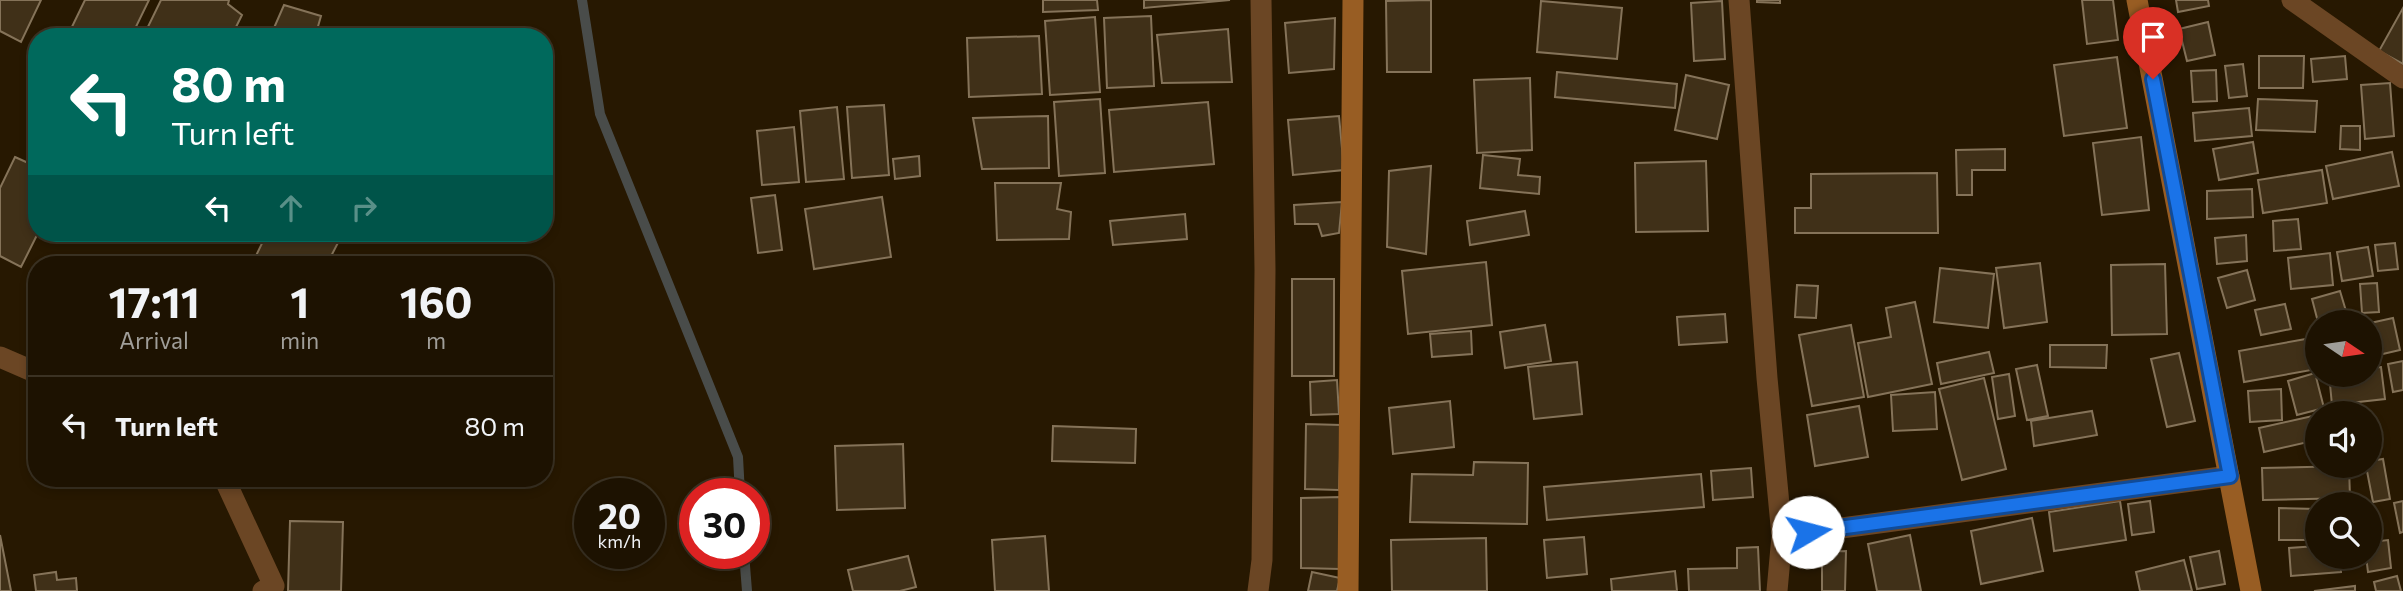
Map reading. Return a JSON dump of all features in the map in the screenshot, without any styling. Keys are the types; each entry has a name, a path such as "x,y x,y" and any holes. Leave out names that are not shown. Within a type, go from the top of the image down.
{"street":[{"path":"1258,591 1262,559 1265,270 1261,0"},
{"path":"1348,591 1353,0"},
{"path":"1739,0 1767,378 1782,536 1777,591"},
{"path":"2137,0 2252,591"},
{"path":"2292,0 2403,78"},
{"path":"0,358 28,369"},
{"path":"1782,536 2230,476"},
{"path":"228,487 274,586 263,591"}],"building":[{"path":"0,0 41,0 21,42 0,31"},
{"path":"85,0 149,0 135,28 71,28"},
{"path":"161,0 229,0 228,4 242,15 236,28 147,28"},
{"path":"1043,0 1097,0 1098,10 1043,12"},
{"path":"1144,0 1230,0 1144,8"},
{"path":"1431,0 1431,72 1387,72 1386,1"},
{"path":"1780,0 1780,3 1757,2"},
{"path":"2082,0 2113,0 2118,40 2087,44"},
{"path":"2176,0 2208,0 2209,6 2178,12"},
{"path":"1541,1 1622,8 1617,59 1537,52"},
{"path":"1722,1 1725,59 1694,61 1691,3"},
{"path":"284,5 321,16 318,28 274,28"},
{"path":"2403,8 2403,64 2379,51"},
{"path":"1151,16 1154,86 1107,88 1104,18"},
{"path":"1095,17 1100,92 1050,95 1045,21"},
{"path":"1335,18 1334,69 1289,73 1285,23"},
{"path":"2208,22 2215,55 2187,61 2179,29"},
{"path":"1228,29 1232,82 1162,83 1157,35"},
{"path":"1039,36 1042,94 969,97 967,38"},
{"path":"2259,56 2304,56 2303,88 2259,88"},
{"path":"2345,56 2347,79 2313,82 2311,59"},
{"path":"2117,57 2127,128 2064,136 2054,65"},
{"path":"2243,64 2247,96 2229,98 2225,66"},
{"path":"2216,70 2217,101 2193,102 2191,71"},
{"path":"1557,72 1677,84 1675,108 1555,97"},
{"path":"1686,75 1729,85 1717,139 1675,130"},
{"path":"1530,78 1532,150 1477,153 1474,80"},
{"path":"2390,83 2394,136 2365,139 2361,85"},
{"path":"1100,99 1105,173 1059,176 1054,102"},
{"path":"2258,99 2317,101 2315,132 2256,130"},
{"path":"1208,102 1214,164 1114,172 1109,110"},
{"path":"884,105 889,175 852,178 847,107"},
{"path":"837,107 844,179 806,182 800,111"},
{"path":"2249,108 2252,136 2195,141 2193,113"},
{"path":"1048,116 1049,168 982,169 973,118"},
{"path":"1339,116 1344,170 1293,175 1288,120"},
{"path":"2341,126 2360,126 2360,150 2340,149"},
{"path":"794,127 799,182 762,185 757,131"},
{"path":"2141,137 2149,210 2102,215 2093,143"},
{"path":"2253,142 2258,173 2219,180 2213,149"},
{"path":"2005,149 2005,170 1972,170 1972,195 1957,195 1956,150"},
{"path":"2392,152 2399,186 2333,199 2326,166"},
{"path":"1483,155 1520,159 1518,175 1540,177 1539,194 1480,188"},
{"path":"919,156 920,176 895,179 893,159"},
{"path":"15,157 28,163 28,242 34,242 21,267 0,256 0,188"},
{"path":"1706,161 1708,231 1636,232 1635,163"},
{"path":"1431,166 1426,254 1387,247 1389,171"},
{"path":"2322,170 2327,203 2263,213 2258,180"},
{"path":"1937,173 1938,233 1795,233 1795,208 1811,208 1811,174"},
{"path":"995,183 1061,183 1057,209 1071,212 1069,239 997,240"},
{"path":"2252,189 2253,217 2207,219 2207,191"},
{"path":"775,195 782,250 758,253 751,198"},
{"path":"882,197 891,257 814,269 805,209"},
{"path":"1342,202 1339,233 1322,236 1318,224 1295,224 1294,205"},
{"path":"1525,211 1529,235 1470,245 1467,221"},
{"path":"1185,214 1187,239 1113,245 1110,221"},
{"path":"2298,219 2301,249 2274,251 2273,221"},
{"path":"2246,235 2247,261 2217,264 2215,238"},
{"path":"263,242 338,242 331,256 256,256"},
{"path":"2395,243 2398,269 2378,271 2375,245"},
{"path":"2368,247 2373,276 2342,281 2337,252"},
{"path":"2330,253 2333,285 2291,289 2288,258"},
{"path":"1486,262 1492,325 1408,334 1402,271"},
{"path":"2040,263 2047,322 2004,328 1996,268"},
{"path":"2165,264 2167,334 2112,335 2111,265"},
{"path":"1940,268 1994,274 1988,328 1934,322"},
{"path":"2247,270 2255,300 2227,308 2218,278"},
{"path":"1292,279 1334,279 1334,376 1292,376"},
{"path":"2377,283 2379,310 2362,310 2360,284"},
{"path":"1797,285 1818,286 1816,318 1795,317"},
{"path":"2340,291 2346,310 2315,310 2312,299"},
{"path":"1915,302 1932,384 1868,397 1858,343 1891,337 1886,308"},
{"path":"2285,304 2291,329 2261,335 2255,310"},
{"path":"1725,314 1727,342 1679,345 1677,317"},
{"path":"2393,318 2400,350 2382,354 2382,320"},
{"path":"1545,325 1551,361 1505,368 1500,332"},
{"path":"1851,325 1864,397 1812,406 1799,335"},
{"path":"1471,331 1472,354 1432,357 1430,334"},
{"path":"2305,339 2305,371 2244,382 2239,351"},
{"path":"2050,345 2107,345 2106,368 2050,367"},
{"path":"1989,352 1994,373 1941,384 1937,363"},
{"path":"2179,353 2195,421 2167,427 2151,359"},
{"path":"2403,361 2403,390 2393,392 2388,364"},
{"path":"1577,362 1582,414 1534,419 1528,367"},
{"path":"2037,365 2048,416 2027,420 2016,369"},
{"path":"2009,374 2015,416 1998,419 1992,377"},
{"path":"2382,375 2385,399 2332,401 2330,387 2382,387"},
{"path":"2305,376 2305,387 2319,387 2322,401 2305,401 2305,413 2297,415 2288,381"},
{"path":"1984,378 2006,469 1962,480 1939,389"},
{"path":"1337,380 1339,414 1311,415 1310,382"},
{"path":"2281,389 2282,420 2250,422 2248,391"},
{"path":"1935,392 1937,429 1893,431 1891,395"},
{"path":"1450,401 1454,447 1393,454 1389,408"},
{"path":"1859,406 1868,457 1815,466 1807,415"},
{"path":"2092,411 2097,435 2034,446 2031,421"},
{"path":"2305,418 2305,443 2264,452 2259,428"},
{"path":"1306,424 1341,425 1339,490 1305,489"},
{"path":"1053,426 1136,429 1135,463 1052,461"},
{"path":"903,444 905,508 837,510 835,446"},
{"path":"2382,459 2390,499 2382,500 2382,492 2371,492 2368,478 2382,478"},
{"path":"1474,462 1528,463 1527,524 1410,522 1412,474 1473,475"},
{"path":"2305,467 2305,478 2349,478 2350,492 2305,492 2305,499 2263,500 2262,468"},
{"path":"1751,468 1753,497 1713,500 1711,471"},
{"path":"1701,474 1704,507 1547,520 1544,487"},
{"path":"1340,497 1340,569 1301,568 1301,498"},
{"path":"2120,501 2126,540 2054,551 2049,512"},
{"path":"2150,501 2154,532 2132,535 2128,504"},
{"path":"2403,501 2403,532 2400,533 2394,503"},
{"path":"2279,508 2305,509 2305,540 2279,540"},
{"path":"2032,518 2043,571 1981,584 1971,531"},
{"path":"290,521 343,522 341,591 288,591"},
{"path":"0,535 11,591 0,591"},
{"path":"1910,535 1921,591 1877,591 1868,544"},
{"path":"1045,536 1049,591 995,591 992,540"},
{"path":"1584,537 1587,574 1547,578 1544,540"},
{"path":"1486,538 1487,591 1392,591 1391,540"},
{"path":"2388,540 2391,568 2368,572 2368,569 2382,569 2382,541"},
{"path":"1758,547 1760,591 1689,591 1688,569 1737,568 1737,548"},
{"path":"2305,547 2305,569 2341,569 2341,572 2291,576 2289,548"},
{"path":"1846,551 1845,591 1822,591 1822,552"},
{"path":"2219,551 2225,584 2197,589 2190,557"},
{"path":"908,556 916,587 900,591 853,591 848,570"},
{"path":"2184,560 2192,591 2140,591 2136,572"},
{"path":"1675,571 1677,591 1612,591 1611,579"},
{"path":"56,572 57,580 76,578 77,591 36,591 34,575"},
{"path":"1312,572 1340,578 1337,591 1308,591"},
{"path":"2397,576 2401,591 2376,591 2374,582"},
{"path":"2355,586 2355,591 2314,591"}],"waterway":[{"path":"582,0 600,114 738,457 739,478"},
{"path":"745,569 747,591"}],"route":[{"path":"1808,532 2230,476 2153,79"}]}
